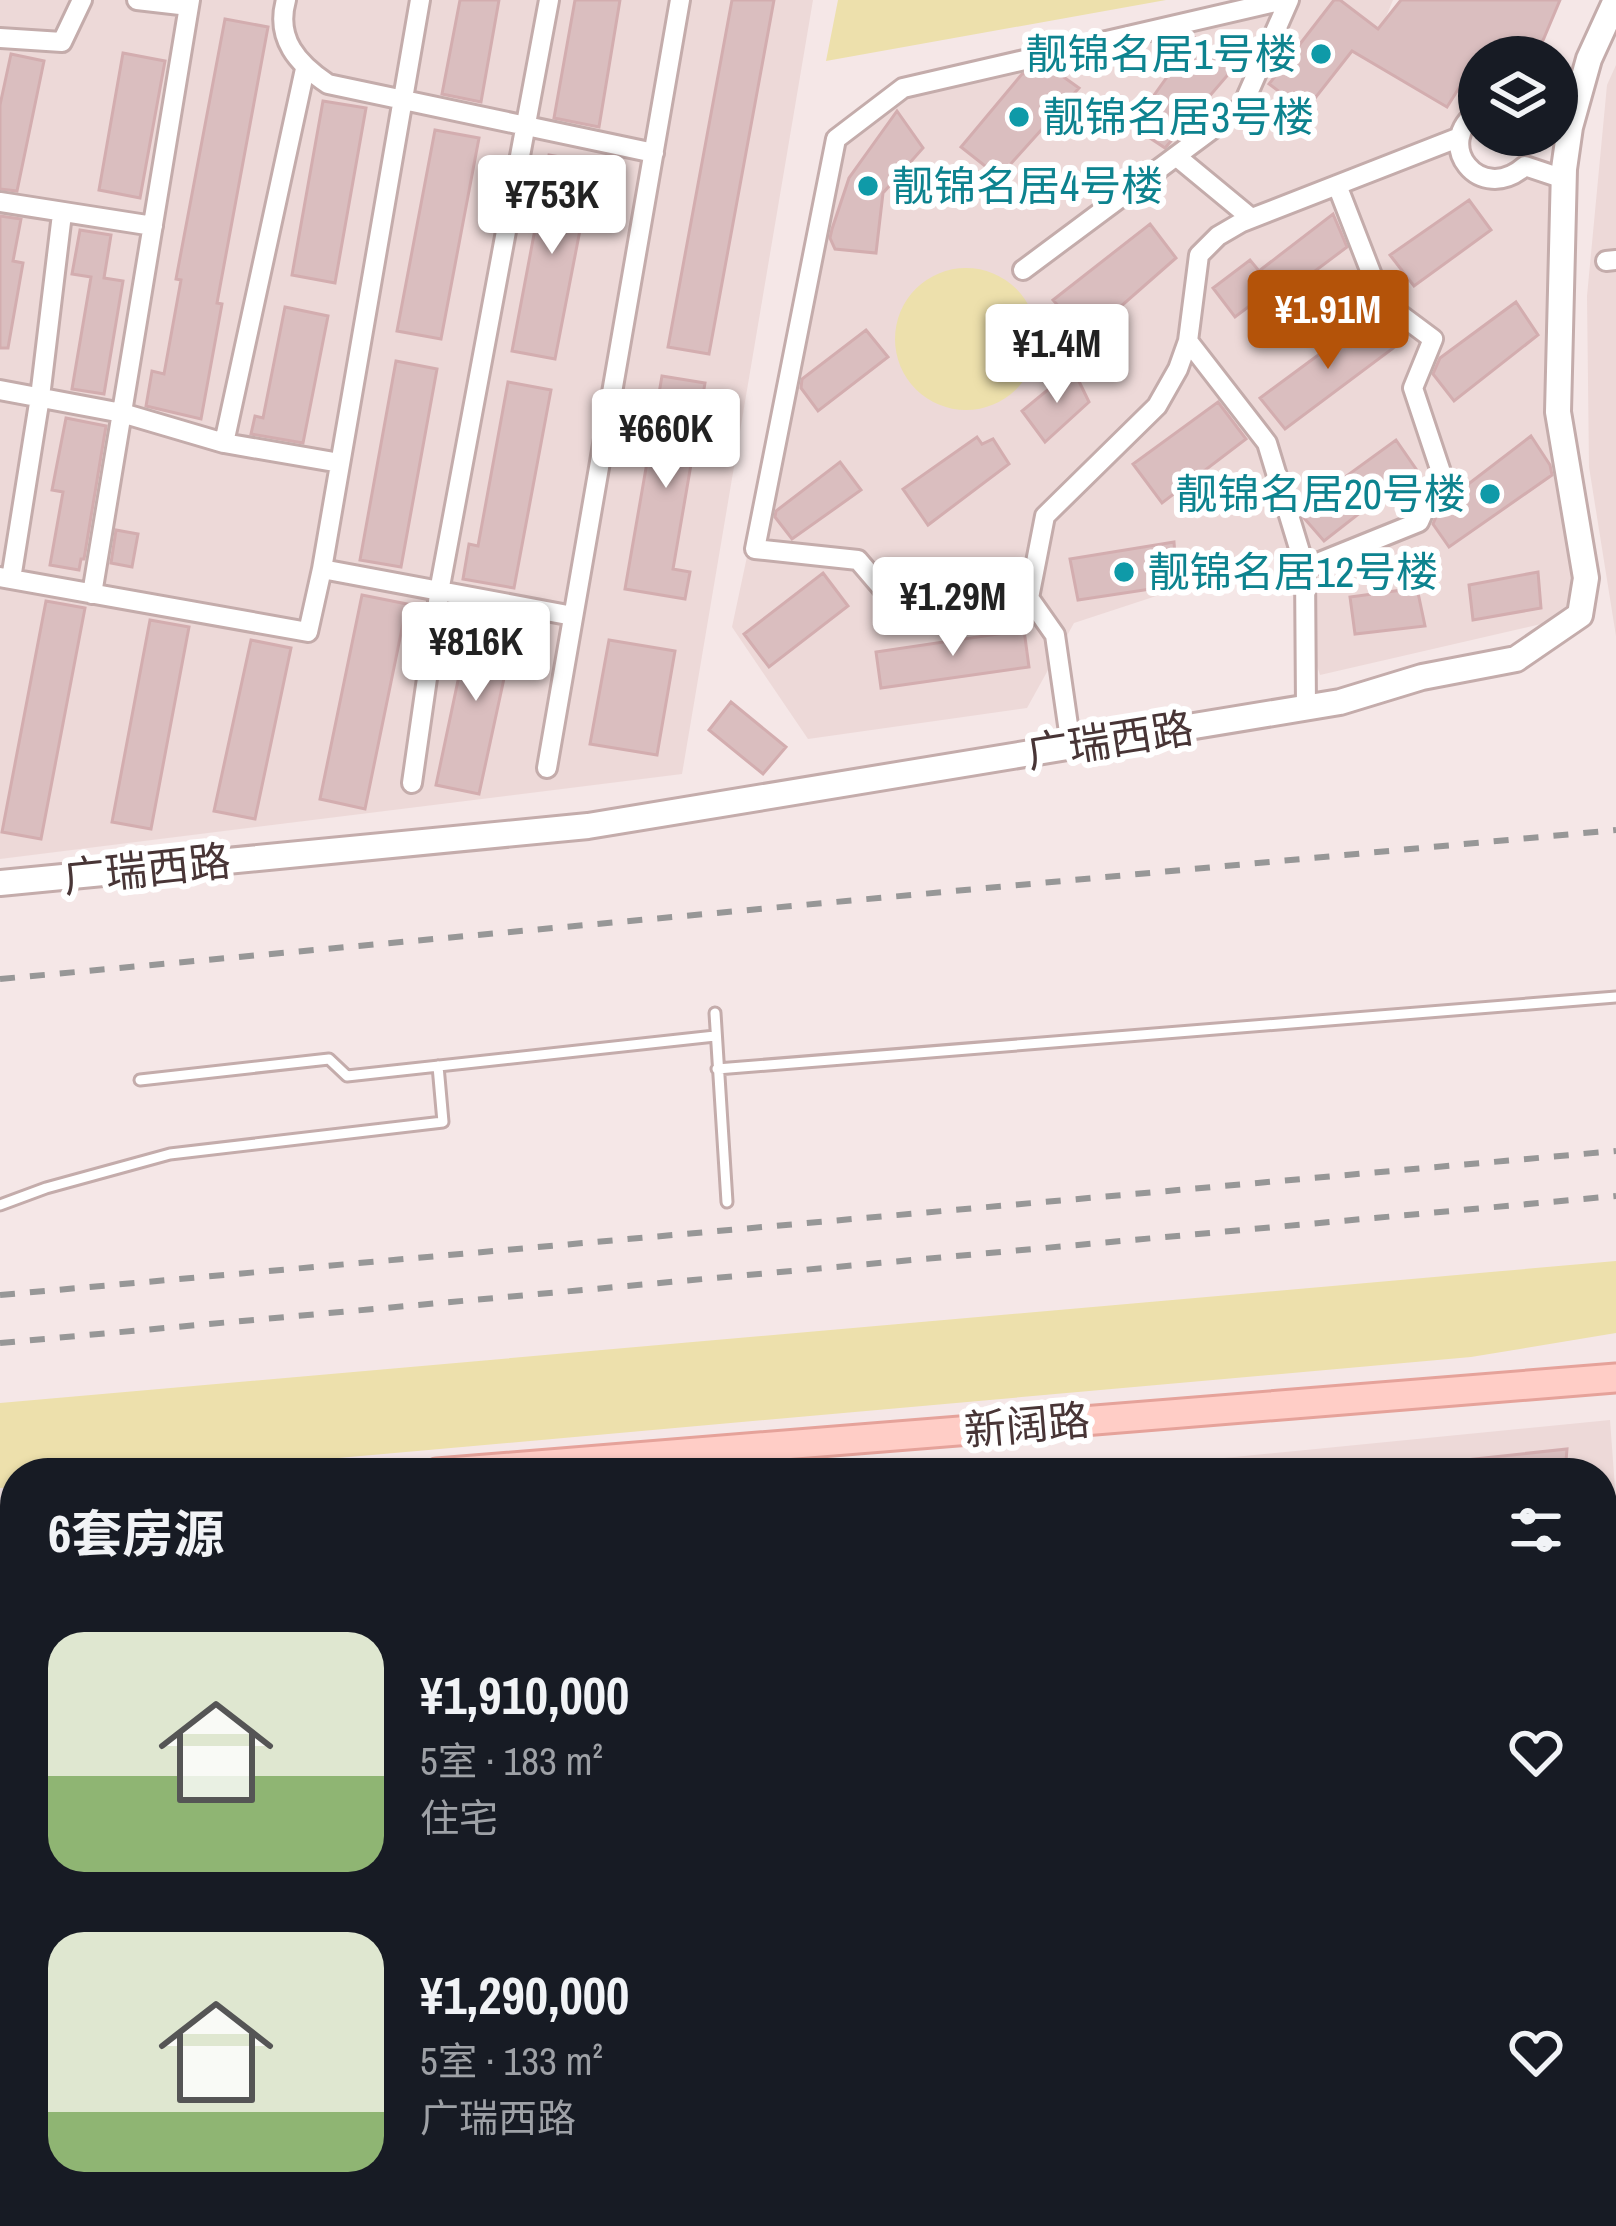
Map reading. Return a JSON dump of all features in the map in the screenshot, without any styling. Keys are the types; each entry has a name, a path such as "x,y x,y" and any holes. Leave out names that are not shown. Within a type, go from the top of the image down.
{"main road":[{"name":"新阔路","path":"641,1458 1616,1378"}],"street":[{"path":"0,38 62,42 82,0"},
{"path":"92,594 190,3 137,0"},
{"path":"286,0 287,46 305,69 328,84 654,153"},
{"path":"62,214 40,397 6,578 308,632 420,0"},
{"path":"412,783 440,591 549,0"},
{"path":"547,768 680,0"},
{"path":"1023,270 1242,107 1287,0"},
{"path":"1029,598 910,621 858,560 755,549 836,140 903,88 1287,0"},
{"name":"广瑞西路","path":"1578,89 1616,0"},
{"path":"224,443 305,69"},
{"path":"1071,746 1055,635 1029,598 1045,516 1157,406 1188,341 1199,255 1218,236 1251,218 1458,138"},
{"path":"1176,156 1251,218"},
{"path":"1462,156 1481,177 1505,179 1525,166 1564,179"},
{"name":"广瑞西路","path":"0,883 588,826 1340,702 1422,677 1516,658 1580,615 1586,578 1558,412 1562,156"},
{"path":"1305,568 1419,522 1441,472 1413,388 1433,339 1382,301 1337,185"},
{"path":"0,202 153,226"},
{"path":"1188,341 1267,443 1305,568 1306,708"},
{"path":"0,390 122,413 224,443 340,463"},
{"path":"322,569 573,616"}],"lane":[{"path":"717,1069 1616,997"},
{"path":"715,1013 727,1202"},
{"path":"140,1080 329,1059 347,1076 716,1036"},
{"path":"0,1205 170,1154 443,1122 438,1066"}],"shaded area":[{"path":"0,0 813,0 682,774 0,859"},
{"path":"838,0 1166,0 826,61"},
{"path":"1283,0 1393,0 1369,58 1458,94 1458,156 1469,156 1492,180 1525,166 1564,190 1558,412 1580,615 1320,675 1281,555 1074,623 1027,708 808,739 732,627 836,139 903,88"},
{"path":"1616,65 1616,636 1589,467 1587,296 1607,85"},
{"path":"966,268 993,273 1016,289 1032,312 1037,339 1032,366 1016,389 993,405 966,410 939,405 916,389 900,366 895,339 900,312 916,289 939,273"},
{"path":"1616,1261 1616,1333 1471,1357 339,1458 0,1458 0,1403"},
{"path":"1610,1420 1613,1458 1225,1458"}],"building":[{"path":"460,0 499,0 481,102 442,94"},
{"path":"575,0 620,0 599,127 554,118"},
{"path":"732,0 774,0 709,354 668,347"},
{"path":"1334,0 1378,29 1401,0 1560,0 1545,36 1458,36 1458,90 1447,107 1352,51 1305,111 1269,84"},
{"path":"225,19 268,27 217,303 222,304 201,419 146,406 152,371 164,374 181,280 176,279"},
{"path":"1195,38 1232,70 1165,148 1132,126"},
{"path":"123,53 165,61 140,198 99,190"},
{"path":"11,54 44,61 17,191 0,189 0,105"},
{"name":"靓锦名居3号楼","path":"1051,68 1079,88 999,177 961,147 1022,74"},
{"path":"323,101 366,108 335,283 292,275"},
{"name":"靓锦名居4号楼","path":"897,111 923,148 883,193 876,253 835,249 830,238 849,178"},
{"path":"435,130 479,138 441,339 397,331"},
{"path":"549,155 593,163 555,359 512,351"},
{"path":"1469,200 1491,230 1414,286 1390,255"},
{"path":"1333,214 1347,247 1279,298 1272,289 1235,317 1213,288 1250,260 1259,271"},
{"path":"0,216 21,219 13,261 23,263 8,348 0,348"},
{"path":"1150,224 1176,258 1086,337 1053,300"},
{"path":"80,230 111,235 104,278 123,281 104,394 72,389 91,277 72,274"},
{"path":"1516,302 1538,335 1454,401 1433,374 1440,358"},
{"path":"285,307 328,316 303,443 251,434 255,416 263,418"},
{"path":"1374,314 1396,346 1285,429 1260,398"},
{"path":"866,330 888,357 818,411 801,388 802,379"},
{"path":"396,361 437,369 401,567 360,560"},
{"path":"1073,369 1089,402 1045,442 1022,411"},
{"path":"662,376 705,383 673,569 690,572 685,599 625,589"},
{"path":"508,382 551,390 514,588 463,579 469,544 478,546"},
{"path":"1218,402 1246,439 1162,503 1133,464"},
{"path":"66,418 106,426 79,570 50,565 63,492 52,490"},
{"name":"靓锦名居20号楼","path":"1531,436 1552,475 1449,547 1433,524 1441,505"},
{"path":"977,437 982,444 993,439 1009,464 928,525 903,489"},
{"path":"1396,440 1416,469 1324,541 1301,509"},
{"path":"840,462 861,490 792,539 775,517 776,511"},
{"path":"116,530 138,534 132,567 111,563"},
{"name":"靓锦名居12号楼","path":"1174,542 1177,585 1078,600 1070,559"},
{"path":"1538,572 1541,608 1473,620 1469,585"},
{"path":"823,573 848,606 769,667 744,634"},
{"path":"1417,588 1425,626 1355,634 1350,597"},
{"path":"362,595 407,604 365,809 320,799"},
{"path":"46,601 85,608 41,839 2,832"},
{"path":"472,614 516,623 479,794 436,785"},
{"path":"150,620 189,627 151,829 112,822"},
{"path":"1024,630 1029,667 881,688 876,652"},
{"path":"251,640 291,648 255,819 214,811"},
{"path":"609,640 675,651 657,755 590,744"},
{"path":"731,702 786,747 763,774 709,730"},
{"path":"1567,1449 1566,1458 1483,1458"}],"railway":[{"path":"0,979 1616,830"},
{"path":"0,1295 1616,1151"},
{"path":"0,1343 1616,1196"}],"place":[{"name":"靓锦名居1号楼","path":"1321,54"},
{"name":"靓锦名居3号楼","path":"1019,117"},
{"name":"靓锦名居4号楼","path":"868,186"},
{"name":"靓锦名居20号楼","path":"1490,494"},
{"name":"靓锦名居12号楼","path":"1124,572"}]}
